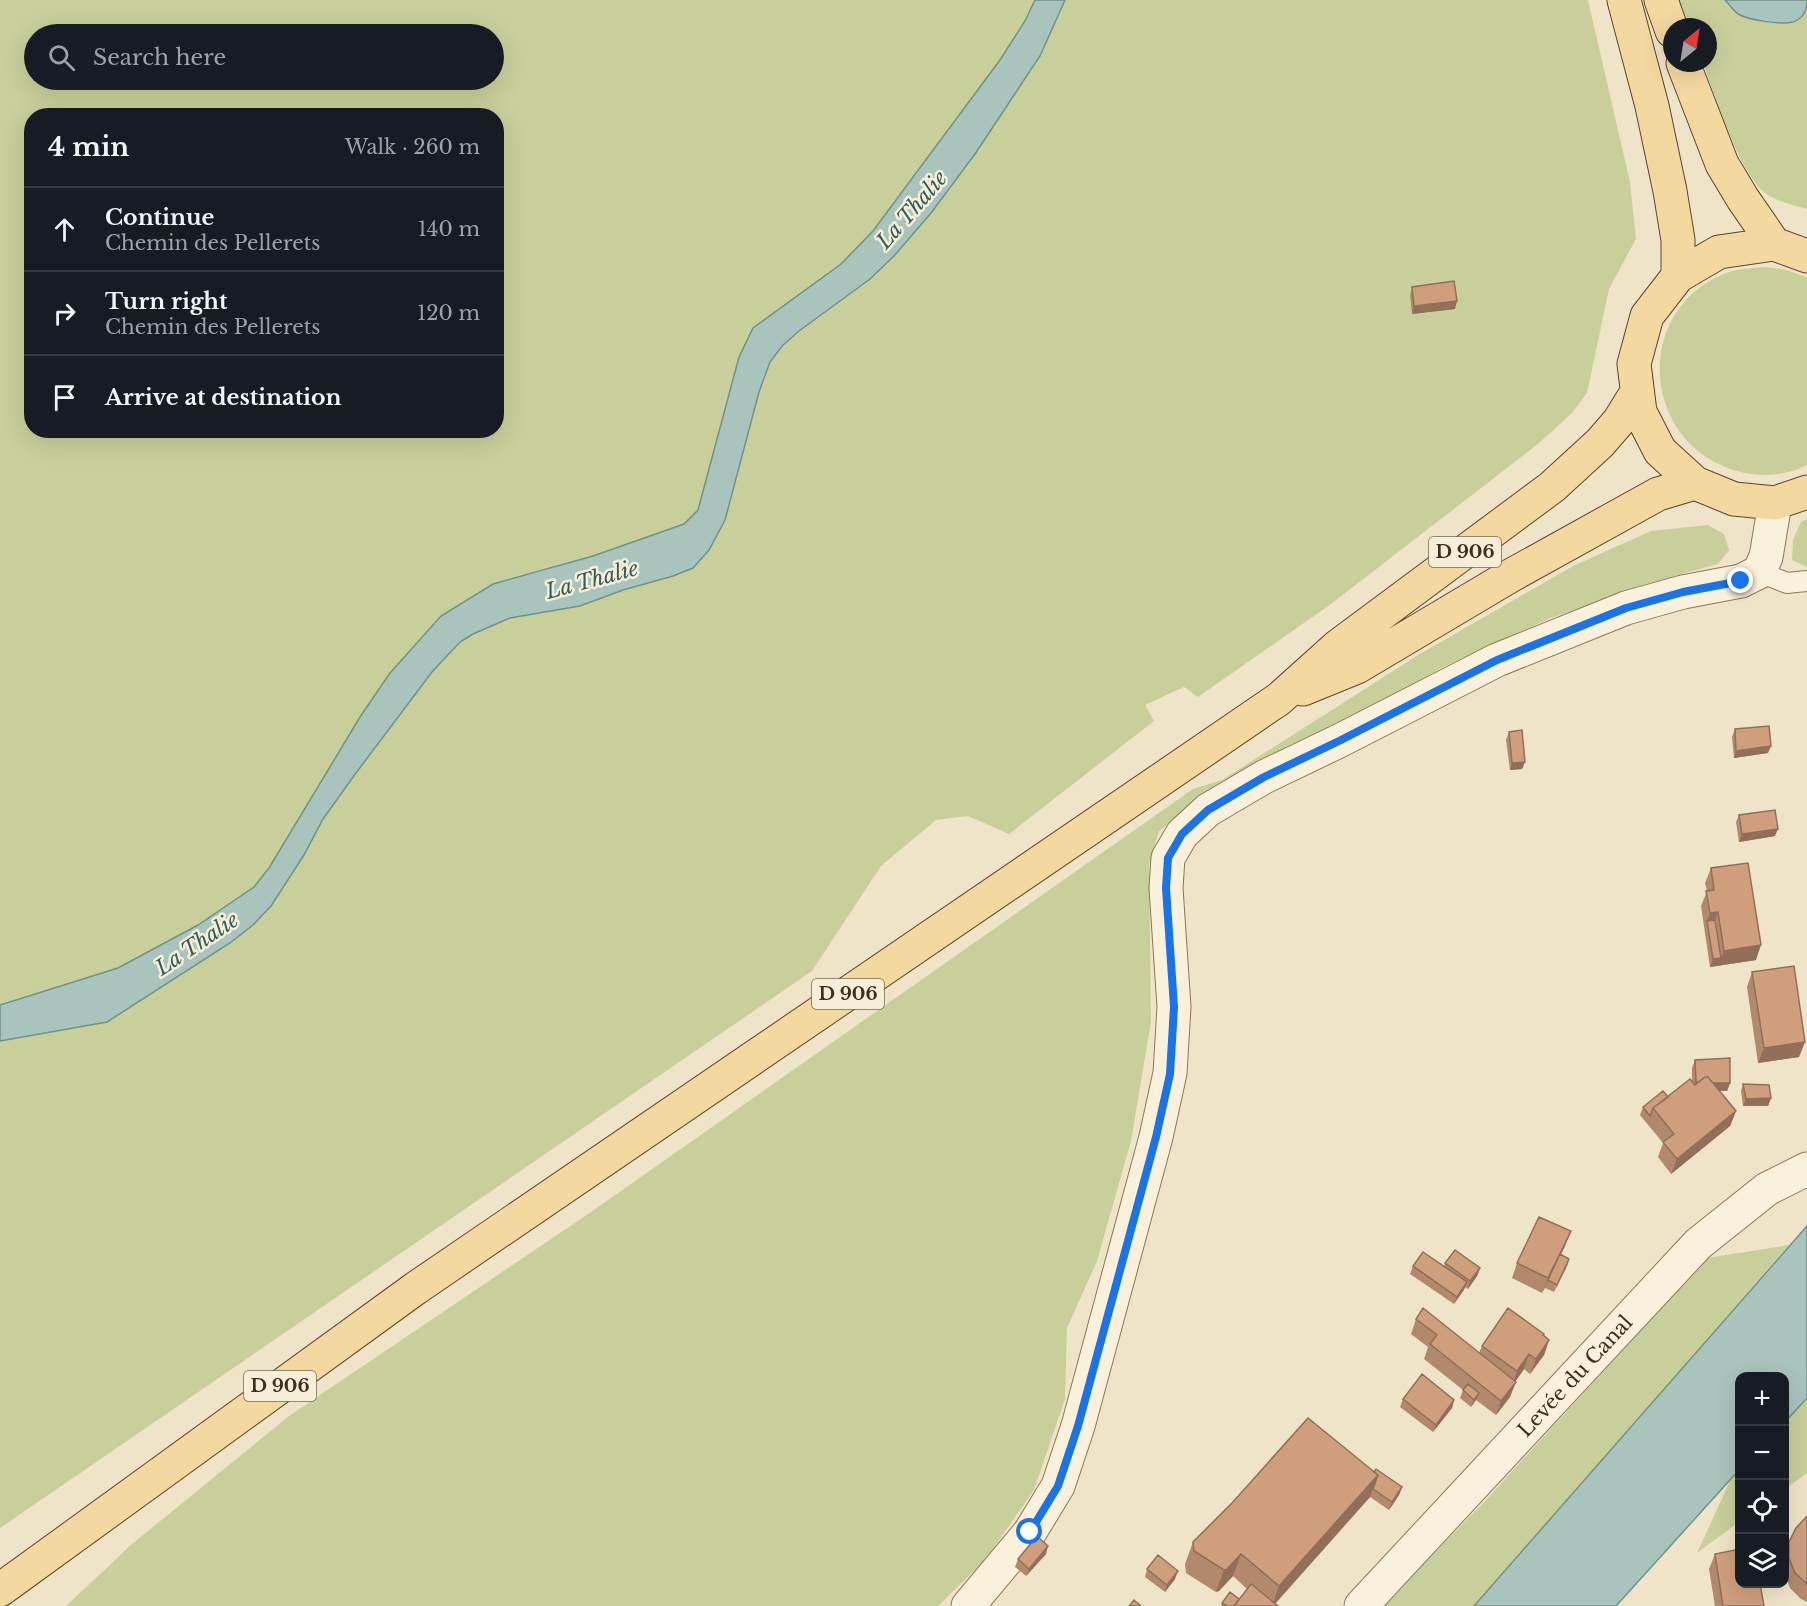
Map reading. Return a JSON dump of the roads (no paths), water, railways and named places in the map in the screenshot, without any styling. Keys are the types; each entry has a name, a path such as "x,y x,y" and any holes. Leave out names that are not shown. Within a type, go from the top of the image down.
{"main road":[{"path":"1624,0 1652,106 1670,192 1678,240 1678,276"},
{"path":"1661,0 1667,18"},
{"path":"1686,72 1722,164 1774,244"},
{"path":"1807,256 1774,244 1719,252 1678,276 1647,316 1634,364 1640,412 1660,451 1695,483 1734,499 1775,503 1807,492"},
{"name":"D 906","path":"0,1590 416,1288 1279,699 1338,646 1552,487 1600,444 1619,421 1637,392"},
{"name":"D 906","path":"1279,699 1357,667 1510,576 1658,494 1695,483"}],"street":[{"path":"968,1606 1030,1532 1058,1486 1078,1426 1153,1148 1170,1074 1174,1007 1166,888 1168,858 1182,834 1208,810 1264,777 1497,660 1626,608 1683,592 1741,581 1759,572 1766,557 1775,503"},
{"name":"Levée du Canal","path":"1361,1606 1698,1244 1767,1190 1807,1169"}],"lane":[{"path":"1759,572 1787,583 1807,581"}],"water":[{"name":"La Thalie","path":"1035,0 1065,0 1040,56 975,154 931,213 894,256 870,279 799,331 782,346 770,362 759,392 725,520 709,550 693,568 580,606 510,618 460,642 432,672 356,773 323,819 304,855 271,906 253,925 230,943 107,1022 0,1041 0,1005 118,968 198,925 254,887 269,868 360,717 390,673 441,616 493,584 593,556 684,524 698,510 739,357 753,328 841,264 873,231 1000,60 1025,21"},
{"path":"1725,0 1807,0 1805,11 1799,19 1781,23 1757,20 1738,14"},
{"path":"1807,1226 1807,1398 1789,1418 1789,1372 1735,1372 1735,1474 1616,1606 1474,1606"}]}
